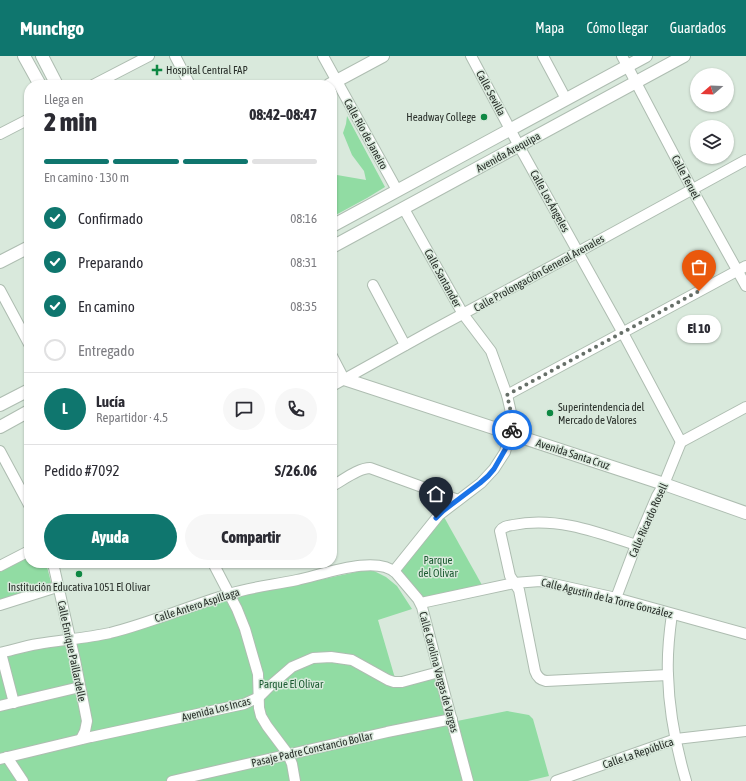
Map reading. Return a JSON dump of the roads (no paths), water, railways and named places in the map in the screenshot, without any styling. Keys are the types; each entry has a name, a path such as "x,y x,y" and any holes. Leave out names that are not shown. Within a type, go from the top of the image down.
{"main road":[{"path":"24,56 37,80"},
{"path":"42,56 54,80"},
{"path":"337,81 383,56"},
{"name":"Avenida Arequipa","path":"337,223 566,99 625,61 646,56"},
{"name":"Avenida Arequipa","path":"337,244 684,56"},
{"path":"337,223 348,220 352,223 354,226 354,232 351,237"},
{"path":"0,262 24,250"},
{"name":"Avenida Santa Cruz","path":"337,377 664,484 746,513"},
{"path":"0,405 24,393"},
{"path":"0,426 24,414"}],"street":[{"path":"103,80 149,56"},
{"path":"175,56 187,80"},
{"name":"Calle Río de Janeiro","path":"323,56 332,80"},
{"name":"Calle Sevilla","path":"471,56 510,129"},
{"path":"544,56 566,99"},
{"name":"Calle Teruel","path":"625,61 692,189 742,268 746,286"},
{"name":"Calle Río de Janeiro","path":"337,90 397,190"},
{"path":"0,134 24,122"},
{"name":"Calle Los Ángeles","path":"510,129 623,333 681,442"},
{"name":"Calle Prolongación General Arenales","path":"337,383 404,345 746,160"},
{"name":"Calle Santander","path":"404,209 463,314 492,351 507,395 512,417 513,434"},
{"path":"507,395 742,268"},
{"path":"373,284 404,345"},
{"path":"0,290 24,335"},
{"path":"337,366 344,379"},
{"path":"681,442 746,407"},
{"path":"394,571 436,518 488,476 494,469 505,452 507,444 500,430"},
{"name":"Calle Ricardo Rosell","path":"616,598 636,545 657,496 664,484 681,442"},
{"path":"0,451 24,496"},
{"path":"337,483 366,468 370,468 458,500"},
{"path":"636,545 590,530 561,524 531,522 504,527 500,534 510,576 518,590 535,671 539,678 546,681 668,675"},
{"path":"0,566 24,554"},
{"name":"Calle Antero Aspillaga","path":"0,653 38,644 110,633 230,594 343,569 372,565 385,567 394,571"},
{"name":"Calle Enrique Paillardelle","path":"54,568 87,721 86,730 81,739"},
{"path":"216,568 241,617 257,668 259,680 259,708 261,716 288,754 292,764 295,781"},
{"name":"Calle Carolina Vargas de Vargas","path":"394,571 421,603 468,781"},
{"name":"Calle Agustín de la Torre González","path":"421,603 514,583 540,581 616,598 746,634"},
{"path":"0,604 57,587"},
{"path":"672,614 668,645 669,696 676,739 686,781"},
{"path":"0,653 14,703"},
{"name":"Avenida Los Incas","path":"4,758 81,739 244,704 259,697 292,667 318,657 352,660 394,682 402,682 439,672"},
{"path":"0,706 80,687"},
{"name":"Pasaje Padre Constancio Bollar","path":"172,781 387,732 452,719"},
{"name":"Calle La República","path":"556,781 676,739 746,731"},
{"path":"4,758 23,781"}],"place":[{"name":"Hospital Central FAP","path":"157,70"},
{"name":"Headway College","path":"484,117"},
{"name":"El 10","path":"699,291"},
{"name":"Superintendencia del Mercado de Valores","path":"550,413"},
{"name":"Institución Educativa 1051 El Olivar","path":"79,574"}],"park label":[{"name":"Parque del Olivar","path":"438,566"},
{"name":"Parque El Olivar","path":"291,684"}]}
